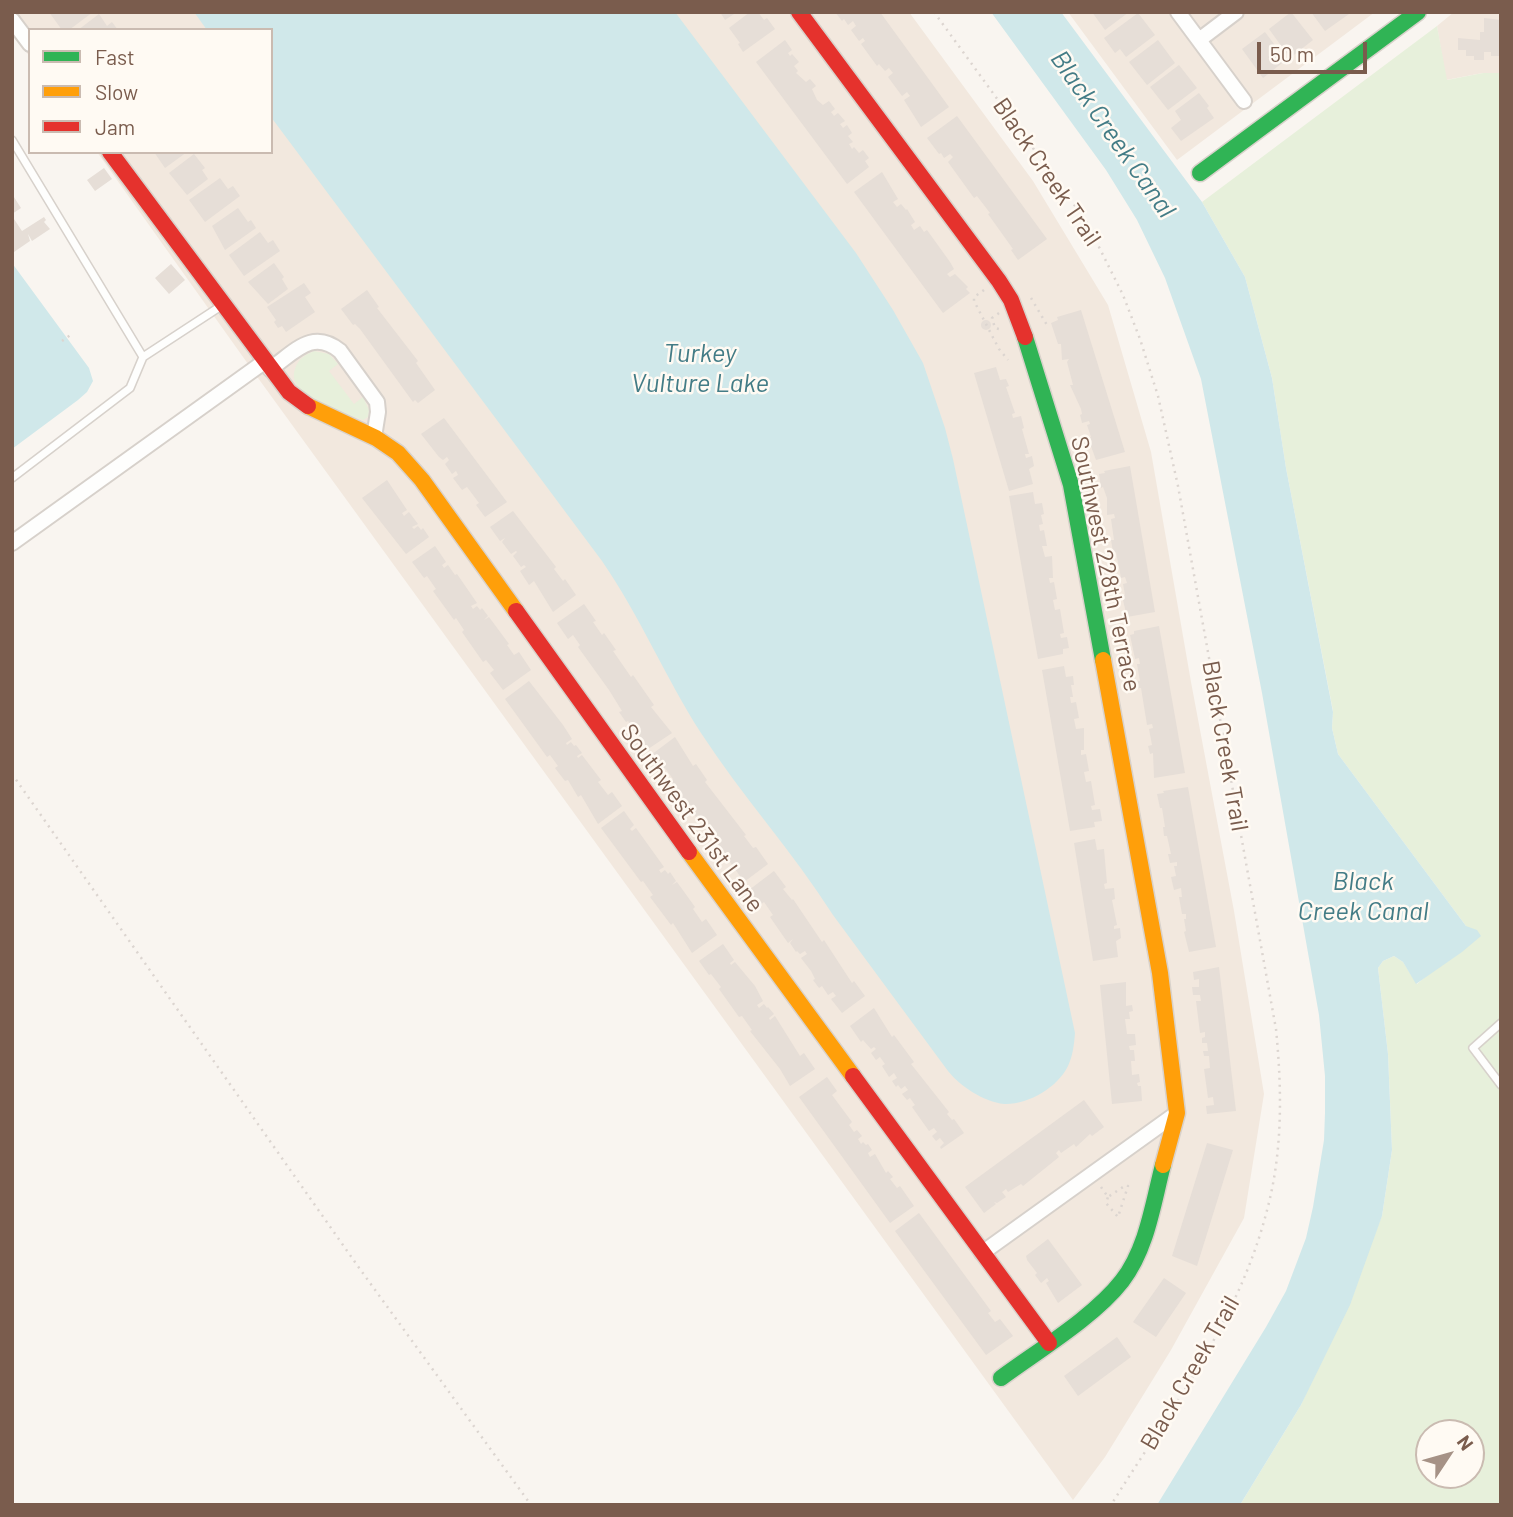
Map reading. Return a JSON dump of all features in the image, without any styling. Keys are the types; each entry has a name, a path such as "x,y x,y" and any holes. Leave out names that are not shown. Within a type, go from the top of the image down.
{"street":[{"name":"Southwest 228th Terrace","path":"799,12 999,281 1011,300 1022,327 1071,485 1160,973 1177,1114"},
{"path":"1178,12 1244,101"},
{"path":"1199,40 1236,12"},
{"path":"1389,12 1400,26"},
{"path":"1200,173 1418,12"},
{"path":"12,20 28,41"},
{"name":"Southwest 231st Lane","path":"111,154 289,392 307,407 374,436 400,454 422,480 686,850 1049,1343"},
{"path":"12,543 267,365 316,340 340,351 377,402 374,436"},
{"path":"982,1253 1177,1114"},
{"path":"1001,1377 1108,1298 1128,1272 1142,1244 1177,1114"}],"lane":[{"path":"12,140 143,357"},
{"path":"12,478 130,388 143,357 223,305"},
{"path":"1501,1023 1473,1048 1501,1085"}],"path":[{"name":"Black Creek Trail","path":"934,12 1086,221 1123,295 1140,339 1158,396 1172,458 1276,1029 1281,1105 1278,1155 1258,1242 1242,1283 1213,1341 1111,1505"},
{"path":"985,289 974,299 986,326 1008,360"},
{"path":"999,313 992,318 992,323 995,328 1006,330"},
{"path":"986,326 992,323"},
{"path":"62,341 72,334"},
{"path":"12,774 357,1265 531,1505"},
{"path":"1126,1185 1128,1186 1118,1217 1106,1203 1108,1197 1126,1185"},
{"path":"1101,1187 1108,1197"}],"shaded area":[{"path":"12,12 909,12 1033,181 1108,305 1151,452 1234,911 1264,1094 1244,1218 1171,1350 1105,1457 1073,1500 258,378 98,154 273,154 273,28 28,28 28,54 12,33"},
{"path":"1068,12 1375,12 1177,160"},
{"path":"1454,12 1501,12 1501,73 1483,73 1446,80 1437,26"}],"green space":[{"path":"1437,26 1447,80 1483,73 1501,73 1501,1505 1240,1505 1301,1405 1382,1216 1392,1150 1388,1054 1378,968 1383,961 1394,956 1403,962 1417,984 1432,971 1466,926 1338,754 1332,728 1333,711 1286,468 1272,378 1245,277 1202,202"},
{"path":"314,351 329,354 338,364 329,371 354,404 363,397 369,410 368,417 363,420 330,408 307,396 299,388 294,379 296,366 302,358"}],"water":[{"name":"Turkey Vulture Lake","path":"194,12 675,12 856,253 923,363 953,459 1075,1033 1068,1066 1050,1088 1013,1104 996,1103 973,1092 948,1071 701,733 602,561 273,120 273,28 206,28"},
{"name":"Black Creek Canal","path":"991,12 1061,12 1202,202 1245,277 1272,378 1286,468 1333,712 1332,728 1338,754 1466,926 1477,930 1481,936 1416,984 1403,962 1394,956 1383,961 1378,968 1388,1054 1392,1150 1382,1216 1350,1305 1301,1405 1240,1505 1157,1505 1266,1327 1286,1291 1306,1238 1324,1140 1325,1076 1319,1015 1262,693 1201,379 1165,278 1137,220 1106,170"},
{"path":"12,263 89,368 93,381 87,392 78,400 12,449"}],"building":[{"path":"49,12 93,12 72,28 61,28"},
{"path":"720,12 737,12 725,20"},
{"path":"750,12 758,12 764,20 767,18 775,29 743,52 729,28"},
{"path":"835,12 880,12 949,107 921,127 904,100 910,96 907,92 902,96 888,77 893,73 889,68 885,71 879,64 877,66 861,44 865,41 863,38 859,41 851,30 856,26 853,21 848,25"},
{"path":"1092,12 1129,12 1105,30"},
{"path":"1291,12 1313,40 1290,58 1269,29"},
{"path":"1311,12 1348,12 1349,14 1325,31"},
{"path":"1138,13 1155,35 1126,57 1120,49 1115,53 1104,38"},
{"path":"99,14 107,26 112,22 116,28 81,28"},
{"path":"1484,18 1501,20 1501,56 1491,56 1491,52 1484,52 1484,60 1474,60 1474,56 1466,56 1466,50 1458,50 1458,38 1480,40 1480,32 1484,32"},
{"path":"1265,32 1286,60 1263,78 1242,49"},
{"path":"785,40 792,50 788,53 799,62 794,66 798,71 796,73 806,82 810,79 816,86 812,89 817,100 823,105 829,101 835,109 831,112 834,116 838,113 845,121 840,124 843,128 847,125 852,133 848,136 853,142 849,144 852,149 854,147 859,153 863,150 869,158 865,161 869,167 847,184 756,62"},
{"path":"1158,40 1175,63 1147,85 1129,62"},
{"path":"1179,65 1197,88 1168,110 1150,87"},
{"path":"1199,93 1214,118 1181,141 1171,128 1181,120 1175,111"},
{"path":"957,116 1047,239 1018,260 988,214 990,213 977,196 974,198 948,162 953,157 950,154 944,158 927,138"},
{"path":"155,154 184,154 165,168"},
{"path":"194,154 205,168 202,170 208,179 187,195 169,173"},
{"path":"104,168 112,179 95,191 87,180"},
{"path":"882,172 898,199 893,202 897,207 901,204 907,209 915,222 911,225 914,230 920,226 924,232 927,230 954,269 947,274 950,277 955,274 968,287 966,289 970,293 943,313 854,192"},
{"path":"220,178 228,189 233,186 240,196 205,222 189,200"},
{"path":"12,194 21,208 12,214"},
{"path":"238,208 256,228 225,250 212,226"},
{"path":"12,216 22,231 44,217 44,222 50,229 32,241 28,234 30,241 14,252"},
{"path":"260,232 268,243 273,240 280,251 244,276 229,255"},
{"path":"274,263 284,277 282,279 288,289 268,304 248,282"},
{"path":"171,264 185,280 169,294 155,278"},
{"path":"304,283 311,293 305,297 315,312 286,332 282,326 278,328 267,307"},
{"path":"367,290 379,307 377,308 418,361 416,363 435,390 418,403 415,400 413,402 360,329 353,325 341,309"},
{"path":"1081,310 1125,452 1096,460 1088,438 1091,437 1087,425 1090,424 1089,421 1082,423 1081,409 1070,385 1073,385 1067,362 1069,359 1062,360 1061,344 1058,344 1051,323 1058,320 1057,317"},
{"path":"986,320 991,325 986,330 981,325"},
{"path":"996,367 1000,380 1006,379 1009,386 1006,387 1015,413 1012,414 1013,418 1021,416 1029,454 1025,454 1026,458 1032,456 1034,466 1029,469 1033,484 1009,491 974,373"},
{"path":"444,418 507,502 485,517 467,487 462,490 453,478 458,475 456,471 452,474 445,464 449,460 447,457 443,460 439,457 421,434"},
{"path":"1130,466 1155,612 1127,617 1122,596 1125,595 1123,584 1127,583 1125,577 1121,578 1111,540 1114,540 1111,519 1115,518 1114,514 1107,515 1107,498 1103,487 1101,488 1099,474"},
{"path":"387,480 407,510 402,513 404,516 409,512 418,524 412,527 414,529 418,526 421,530 423,528 429,537 406,554 362,498"},
{"path":"1033,492 1035,504 1042,503 1043,524 1039,525 1040,531 1044,530 1047,546 1042,546 1045,557 1052,556 1053,578 1049,578 1050,583 1054,582 1057,599 1053,600 1055,610 1060,609 1064,633 1060,634 1061,638 1067,637 1069,648 1063,649 1063,654 1038,659 1009,496"},
{"path":"513,511 576,595 553,612 534,581 529,585 520,571 526,567 521,567 513,556 517,552 511,554 502,542 505,538 500,541 490,527"},
{"path":"435,546 446,562 442,565 444,568 448,565 455,575 457,574 477,603 471,606 473,609 477,606 480,610 482,608 488,616 484,620 489,617 514,655 519,652 531,670 503,690 490,673 494,670 486,660 483,662 462,632 464,630 456,618 454,620 433,591 436,589 427,576 424,578 412,562"},
{"path":"584,604 596,621 593,622 602,635 604,633 631,677 633,675 654,705 651,707 672,733 648,749 619,712 622,711 578,647 580,645 573,635 568,639 557,623"},
{"path":"1159,626 1185,773 1154,778 1153,753 1150,754 1148,746 1152,745 1149,729 1153,728 1152,724 1147,725 1141,688 1138,688 1137,681 1140,681 1137,664 1140,664 1139,658 1135,659 1130,635 1134,634 1134,631"},
{"path":"1064,666 1066,677 1073,676 1073,697 1070,697 1071,703 1076,702 1079,718 1074,719 1076,729 1084,728 1084,750 1081,750 1081,755 1086,754 1089,771 1084,772 1086,782 1091,781 1095,805 1091,806 1092,810 1100,809 1102,821 1094,822 1095,827 1070,831 1042,670"},
{"path":"529,681 572,739 567,745 571,742 576,745 582,753 578,758 582,755 601,780 598,782 608,795 612,792 622,806 598,824 581,795 578,797 568,780 565,781 555,768 558,766 550,755 547,757 505,699"},
{"path":"675,737 693,766 696,764 707,780 705,782 746,835 744,836 768,864 744,882 703,823 707,820 705,817 702,820 698,815 696,817 670,781 673,779 665,768 661,770 651,755"},
{"path":"1188,787 1216,947 1189,952 1184,932 1186,914 1182,914 1179,897 1182,897 1181,888 1174,890 1171,877 1176,876 1174,866 1177,866 1177,862 1170,863 1168,854 1171,854 1167,836 1164,836 1162,808 1157,794"},
{"path":"624,811 634,825 630,829 632,831 636,828 664,867 659,870 661,873 665,870 668,874 670,872 676,881 672,885 677,882 702,922 706,919 717,935 692,953 673,923 671,925 650,897 653,895 643,881 641,882 601,828"},
{"path":"1095,839 1097,850 1104,849 1107,883 1104,884 1105,889 1114,888 1115,899 1112,900 1117,925 1114,929 1120,928 1121,938 1116,941 1118,957 1093,961 1074,843"},
{"path":"774,871 786,887 783,889 793,899 822,942 824,940 852,983 854,981 865,996 842,1013 831,999 836,996 833,992 828,995 822,986 819,988 813,980 815,979 811,971 801,958 807,954 805,951 800,954 796,952 790,943 793,939 788,943 770,917 773,915 764,902 759,906 749,890"},
{"path":"723,944 734,960 731,965 735,962 755,986 763,1001 757,1005 759,1008 764,1004 768,1007 774,1014 770,1020 775,1016 800,1056 804,1053 815,1069 790,1086 742,1016 739,1017 719,989 721,987 699,961"},
{"path":"1219,967 1236,1111 1207,1114 1206,1106 1214,1105 1213,1097 1208,1098 1204,1069 1210,1068 1209,1056 1204,1056 1203,1051 1208,1051 1207,1043 1202,1043 1205,1032 1200,1033 1196,1001 1201,1001 1200,995 1193,995 1192,987 1199,987 1199,979 1194,980 1193,972"},
{"path":"1126,982 1126,1006 1132,1005 1133,1011 1129,1012 1130,1019 1125,1019 1127,1034 1135,1034 1136,1045 1129,1046 1130,1050 1134,1050 1135,1061 1131,1061 1132,1075 1139,1074 1140,1082 1137,1083 1141,1086 1142,1101 1112,1104 1100,985"},
{"path":"874,1008 892,1037 894,1035 914,1062 911,1064 949,1112 947,1114 964,1133 941,1149 944,1143 940,1138 936,1141 932,1136 937,1132 934,1128 929,1131 912,1107 915,1105 910,1098 907,1100 902,1094 908,1090 905,1086 901,1089 898,1085 896,1087 892,1081 897,1078 894,1073 889,1077 880,1057 876,1060 871,1053 876,1049 871,1049 863,1040 861,1042 850,1026"},
{"path":"827,1077 837,1091 832,1095 852,1122 849,1125 854,1132 857,1130 862,1136 858,1139 861,1144 868,1144 872,1150 868,1153 870,1157 875,1154 886,1173 888,1171 893,1177 890,1179 897,1188 900,1186 914,1206 890,1223 799,1097"},
{"path":"1084,1100 1104,1127 1092,1136 1090,1134 1076,1147 1074,1144 1061,1153 1059,1150 1056,1153 1059,1157 1023,1186 1021,1184 1008,1192 1006,1189 1002,1192 1006,1197 994,1202 996,1204 984,1213 965,1187"},
{"path":"1207,1143 1233,1150 1197,1266 1172,1256"},
{"path":"919,1213 991,1311 988,1313 995,1322 1000,1319 1013,1336 986,1355 895,1231"},
{"path":"1048,1239 1082,1285 1058,1303 1046,1283 1049,1281 1047,1278 1041,1283 1026,1256"},
{"path":"1164,1278 1186,1293 1156,1337 1133,1322"},
{"path":"1117,1337 1131,1357 1078,1396 1064,1376"}],"traffic: fast":[{"path":"1200,173 1418,12"},
{"path":"1025,337 1071,485 1103,660"},
{"path":"1001,1378 1081,1320 1122,1281 1138,1255 1163,1165"}],"traffic: slow":[{"path":"308,406 376,438 398,453 422,480 516,611"},
{"path":"1103,660 1160,973 1177,1113 1163,1165"},
{"path":"689,852 853,1076"}],"traffic: jam":[{"path":"799,12 999,281 1011,300 1025,337"},
{"path":"111,154 289,392 308,406"},
{"path":"516,611 689,852"},
{"path":"853,1076 1049,1343"}]}
